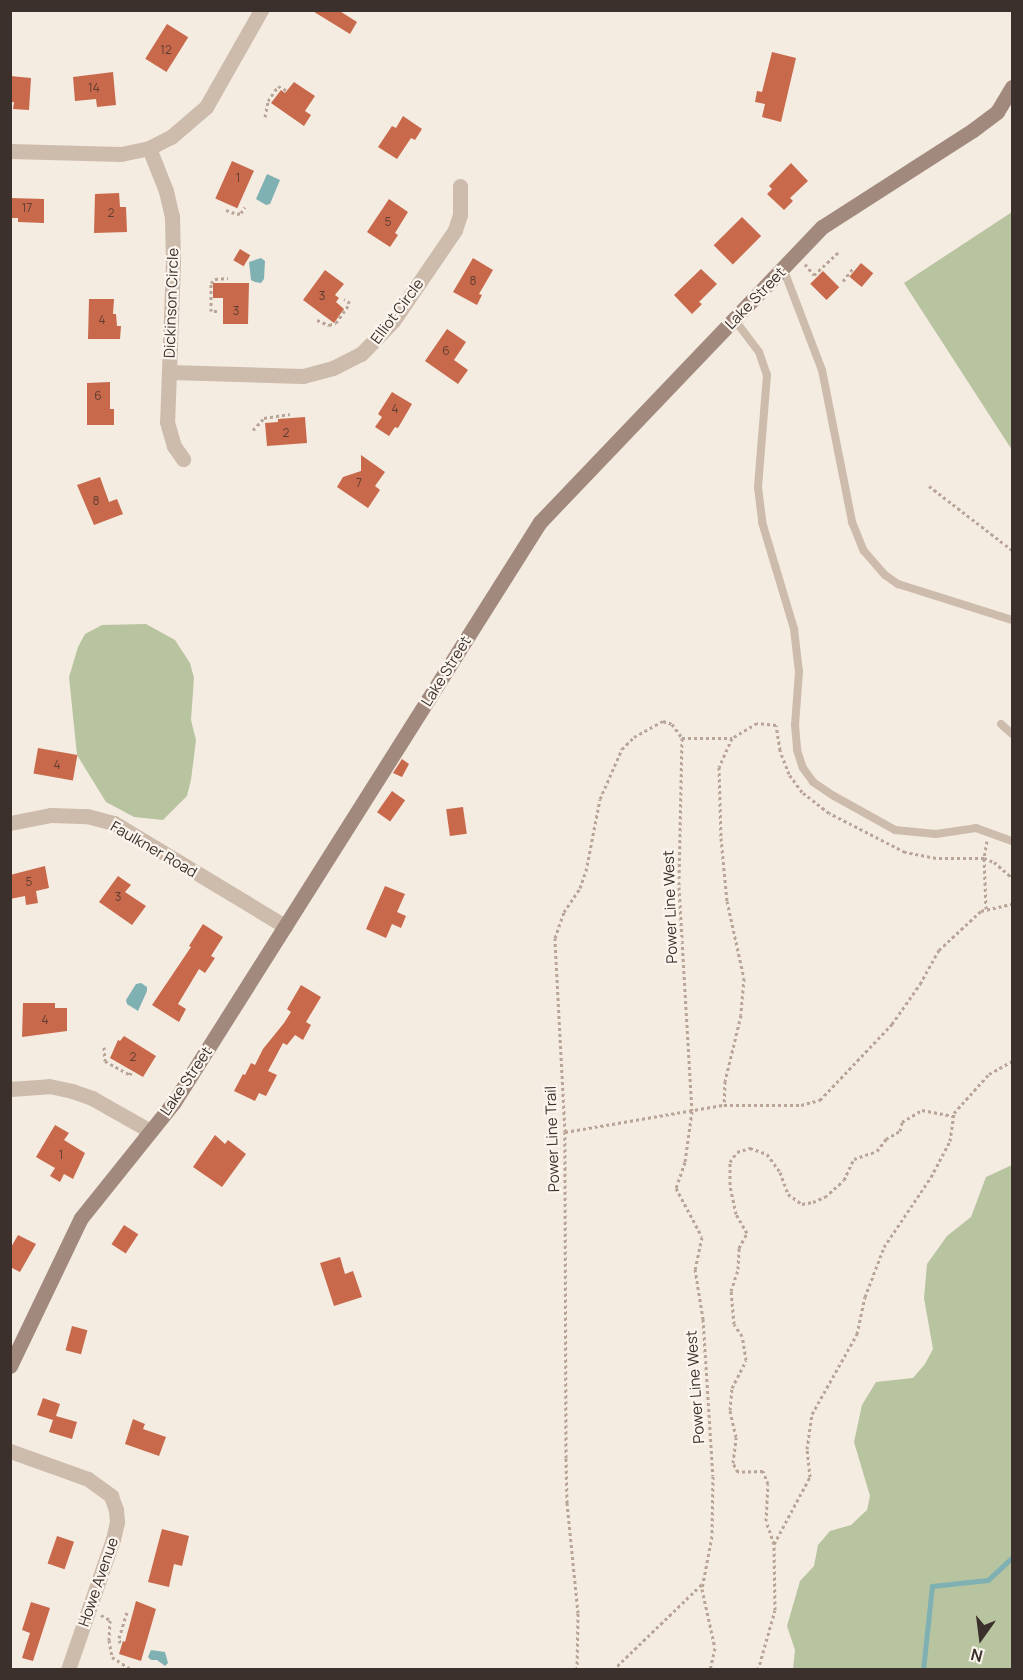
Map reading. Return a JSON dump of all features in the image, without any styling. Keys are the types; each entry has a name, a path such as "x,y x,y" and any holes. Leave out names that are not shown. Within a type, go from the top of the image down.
{"main road":[{"name":"Lake Street","path":"10,1366 81,1218 174,1102 540,522 822,227 997,112 1012,87"}],"street":[{"path":"10,151 122,154 149,148 171,137 206,107 261,10"},
{"name":"Dickinson Circle","path":"149,148 166,191 172,216 173,262 167,422 171,440 183,459"},
{"name":"Elliot Circle","path":"169,372 303,376 333,368 361,354 393,321 455,230 460,215 460,186"},
{"name":"Faulkner Road","path":"10,823 51,815 87,816 114,823 285,926"},
{"path":"10,1089 49,1086 72,1091 92,1098 150,1131"},
{"name":"Howe Avenue","path":"10,1451 88,1479 112,1499 117,1522 68,1670"}],"lane":[{"path":"783,268 822,370 852,522 864,551 885,575 898,584 1012,620"},
{"path":"734,319 759,352 767,375 758,487 765,533 794,629 800,672 795,725 797,750 803,768 813,782 895,830 936,834 976,828 1012,841"},
{"path":"1001,724 1012,734"}],"path":[{"path":"265,117 268,101 278,86 286,90"},
{"path":"226,210 237,214 242,213 245,207"},
{"path":"796,254 814,275 838,253"},
{"path":"843,281 854,267"},
{"path":"217,311 211,311 211,283 215,279 228,278"},
{"path":"317,320 329,325 336,323 350,303 344,299"},
{"path":"253,430 264,418 290,414"},
{"path":"929,486 1012,550"},
{"name":"Power Line Trail","path":"576,1670 578,1613 567,1503 565,1132 554,966 556,929 580,888 586,871 600,799 622,749 634,737 663,722 672,724 682,738"},
{"path":"682,738 732,738 758,723 776,725 780,750 794,782 802,792 829,813 905,852 936,858 984,858 994,862 1011,877 1012,875"},
{"name":"Power Line West","path":"682,738 680,887 692,1111 685,1162 676,1188 702,1237 695,1269 703,1319 713,1476 712,1536 702,1584 715,1648 710,1670"},
{"path":"724,1105 725,1081 741,1015 744,978 724,879 721,838 719,767 732,738"},
{"path":"984,858 986,909"},
{"path":"565,1132 724,1105 801,1105 820,1100 892,1023 920,984 939,950 986,909 1012,904"},
{"path":"104,1047 105,1061 130,1075 131,1072"},
{"path":"774,1544 810,1477 807,1449 812,1414 857,1334 865,1297 884,1247 931,1177 950,1141 954,1116 967,1097 989,1074 1012,1061"},
{"path":"758,1670 775,1610 774,1544 766,1521 768,1484 763,1471 738,1472 733,1463 736,1437 730,1410 732,1388 746,1360 742,1336 734,1324 731,1291 738,1269 739,1248 747,1233 736,1214 730,1185 730,1162 737,1152 750,1148 767,1154 780,1172 788,1194 802,1204 813,1202 825,1197 844,1180 854,1159 877,1150 886,1139 900,1131 902,1122 909,1120 922,1110 954,1116"},
{"path":"613,1670 702,1584"},
{"path":"90,1607 110,1620 109,1640 112,1657 132,1670"},
{"path":"120,1643 119,1638 128,1612"}],"green space":[{"path":"1012,212 1012,450 904,283"},
{"path":"146,624 175,640 190,663 194,678 191,720 196,740 191,780 187,796 163,820 134,817 106,802 77,755 69,677 78,647 85,634 102,625"},
{"path":"1012,1165 1012,1669 793,1669 795,1650 787,1626 800,1581 814,1566 818,1545 830,1531 851,1525 867,1510 870,1496 854,1442 862,1405 876,1382 913,1378 925,1364 933,1349 924,1298 927,1264 947,1236 971,1217 986,1177"}],"water":[{"path":"267,174 280,180 270,204 266,205 256,199"},
{"path":"261,258 265,261 264,279 261,283 251,280 249,262"},
{"path":"141,983 147,987 147,991 138,1011 127,1004 126,1000 136,984"},
{"path":"151,1650 165,1652 168,1663 165,1666 157,1660 151,1660 148,1657"}],"building":[{"path":"311,10 338,10 357,22 350,34"},
{"path":"167,24 188,37 166,72 145,59"},
{"path":"772,52 796,58 781,122 762,117 765,104 755,102 757,91 762,92"},
{"path":"113,72 116,105 97,107 96,99 75,101 73,77"},
{"path":"10,76 31,78 29,110 13,109 14,102 10,102"},
{"path":"294,82 315,96 305,111 311,115 304,126 271,103 281,90 285,93"},
{"path":"403,116 422,129 415,140 411,138 397,159 378,147 392,126 396,128"},
{"path":"232,161 254,171 237,208 215,198"},
{"path":"791,163 808,181 790,198 793,201 784,210 767,194 772,189 769,186"},
{"path":"119,193 120,207 126,207 127,232 94,233 95,194"},
{"path":"10,198 44,199 44,223 18,222 18,218 10,218"},
{"path":"389,199 408,212 395,233 398,235 390,247 367,232"},
{"path":"742,217 761,236 733,264 714,245"},
{"path":"240,249 250,255 244,266 233,260"},
{"path":"473,258 493,270 479,294 482,295 477,305 453,292"},
{"path":"861,263 873,273 862,287 849,277"},
{"path":"701,269 717,284 699,302 702,304 692,314 674,295"},
{"path":"325,270 344,284 335,295 339,298 336,302 344,309 334,323 303,300"},
{"path":"823,271 839,287 827,300 810,284"},
{"path":"213,283 249,283 248,324 223,324 223,298 213,298"},
{"path":"89,299 114,299 113,314 116,314 117,326 121,326 120,339 88,339"},
{"path":"447,329 466,342 454,360 468,370 458,384 425,361"},
{"path":"110,382 110,409 114,409 114,425 87,425 87,383"},
{"path":"392,392 412,404 398,428 395,427 389,436 375,427 382,417 378,414"},
{"path":"305,417 307,443 267,446 265,423 278,422 278,419"},
{"path":"361,455 385,472 375,486 380,490 368,508 337,487 343,477 361,471"},
{"path":"100,477 109,502 117,499 123,514 94,525 77,485"},
{"path":"38,748 77,755 73,781 33,774"},
{"path":"402,759 409,764 402,777 393,773"},
{"path":"392,791 405,800 390,821 377,812"},
{"path":"463,807 467,834 450,836 446,809"},
{"path":"45,866 49,888 36,891 38,903 26,905 25,896 10,899 10,875"},
{"path":"118,876 131,885 125,892 146,906 132,925 99,902"},
{"path":"385,886 405,894 397,912 406,916 401,928 392,924 386,938 366,929"},
{"path":"203,924 223,937 211,956 215,958 205,973 199,969 178,1004 186,1009 179,1022 152,1005 191,947 189,946"},
{"path":"301,985 321,997 306,1022 311,1025 303,1040 295,1035 287,1045 283,1043 268,1071 277,1075 266,1096 259,1093 255,1101 234,1091 243,1074 245,1075 251,1063 255,1065 263,1049 291,1012 287,1009"},
{"path":"23,1003 55,1003 55,1008 67,1008 67,1031 22,1037"},
{"path":"124,1036 156,1056 143,1077 110,1058 118,1040 120,1041"},
{"path":"55,1125 69,1133 64,1140 85,1153 73,1179 64,1174 60,1182 50,1176 55,1168 36,1157"},
{"path":"215,1135 225,1144 228,1140 246,1154 222,1187 193,1167"},
{"path":"124,1225 138,1234 126,1254 111,1244"},
{"path":"18,1235 36,1244 20,1272 10,1267 10,1249"},
{"path":"340,1257 345,1274 353,1271 362,1297 334,1306 320,1263"},
{"path":"72,1326 87,1330 81,1354 66,1350"},
{"path":"43,1398 60,1404 56,1416 77,1422 72,1439 49,1432 53,1420 37,1415"},
{"path":"133,1419 145,1424 143,1429 166,1437 159,1456 125,1444"},
{"path":"162,1529 189,1536 182,1566 174,1564 169,1587 148,1582"},
{"path":"57,1536 74,1542 65,1569 48,1563"},
{"path":"136,1601 156,1609 141,1661 119,1654 123,1641 125,1642"},
{"path":"31,1602 50,1608 33,1661 22,1658 30,1633 22,1630"}],"waterway":[{"path":"923,1670 932,1586 988,1580 1012,1558"}]}
